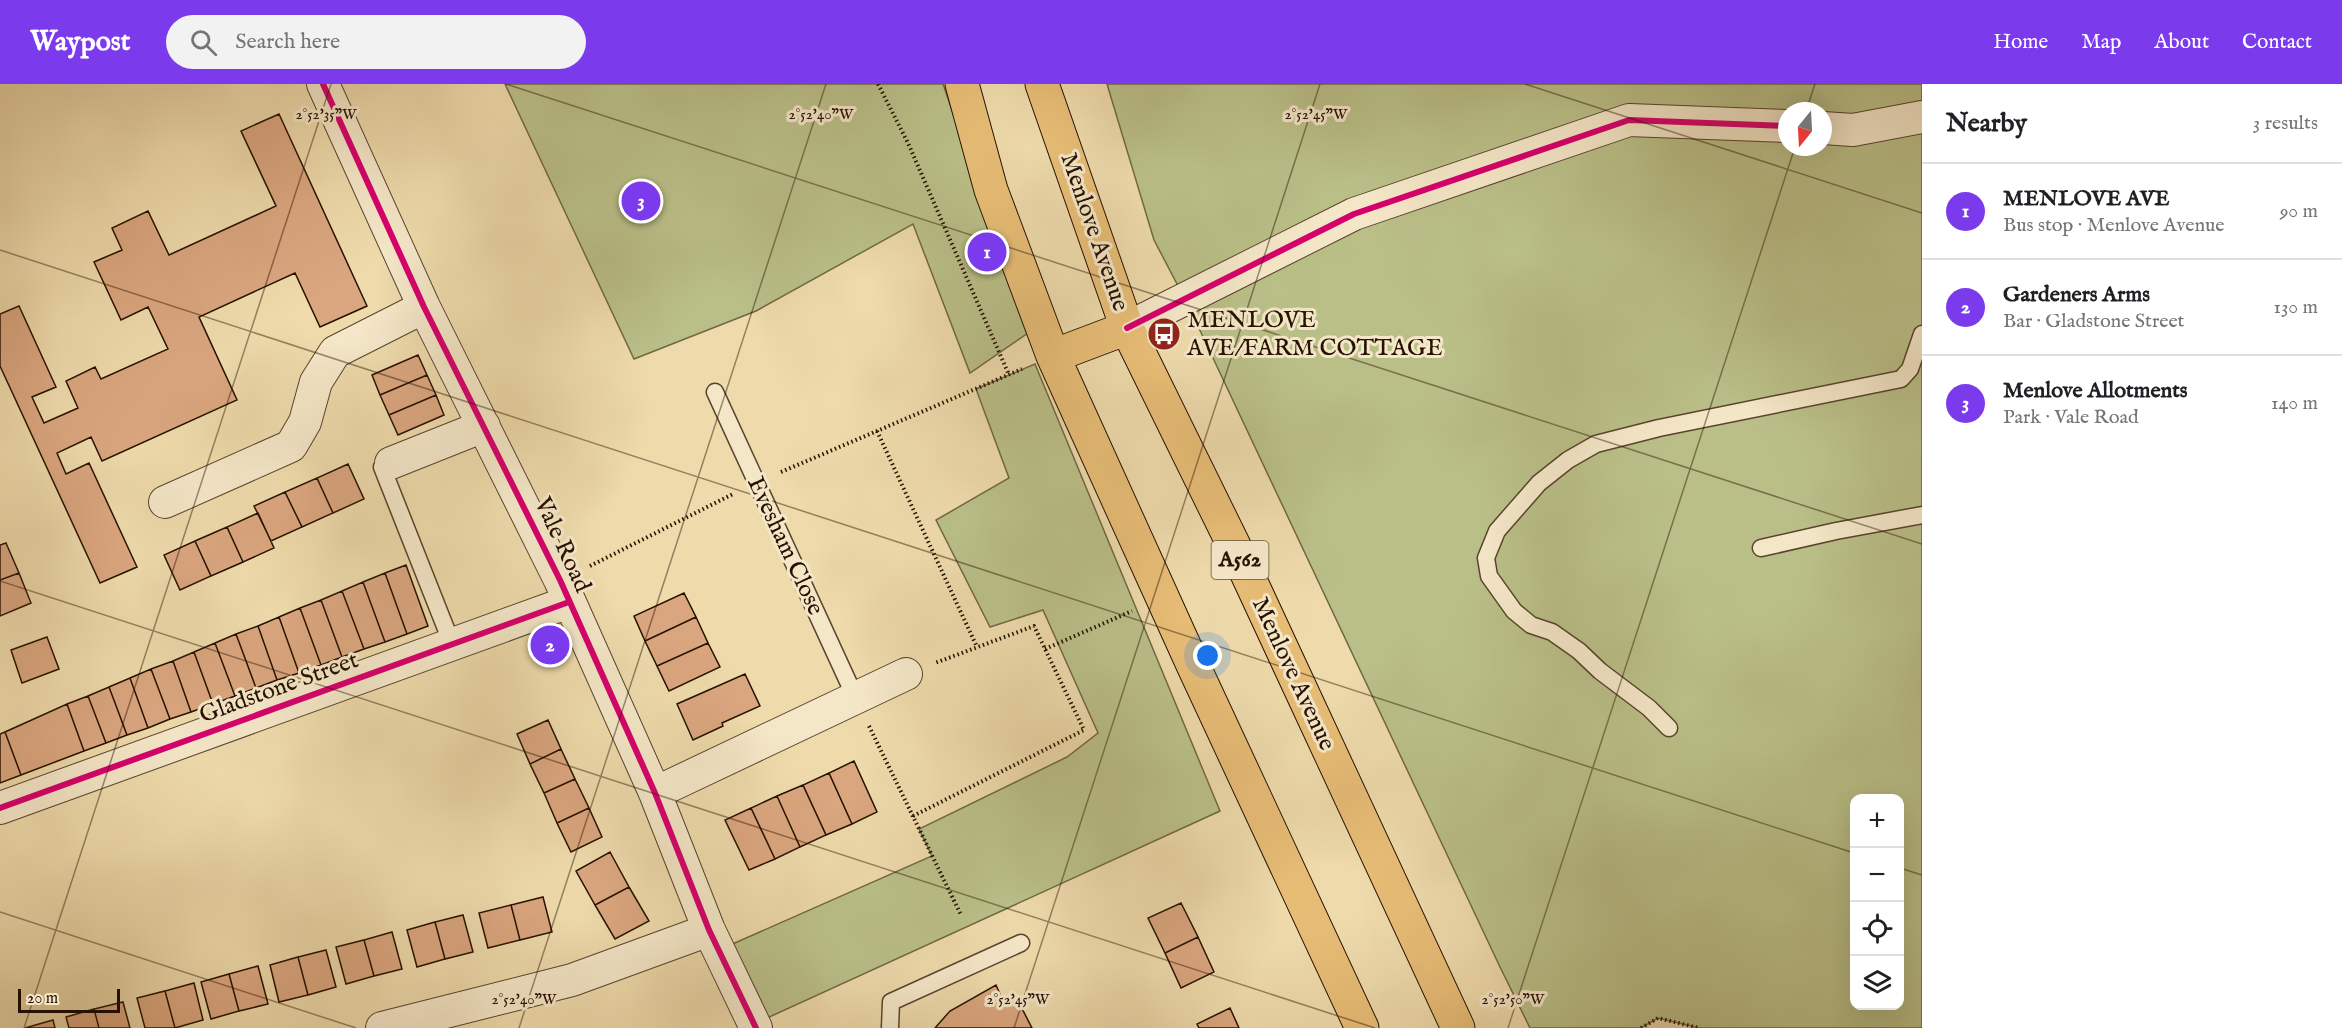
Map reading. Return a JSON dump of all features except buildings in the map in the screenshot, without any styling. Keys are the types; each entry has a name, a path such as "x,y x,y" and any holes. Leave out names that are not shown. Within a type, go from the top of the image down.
{"highway":[{"path":"962,84 992,190 1053,356 1362,1028"},
{"name":"Menlove Avenue","path":"1042,84 1127,328 1232,541 1458,1028"},
{"path":"1053,356 1127,328"}],"street":[{"name":"Vale Road","path":"323,84 424,308 565,591 655,793 709,930 756,1028"},
{"path":"1832,129 1853,130 1922,117"},
{"path":"1127,328 1354,214 1629,120 1778,126"},
{"path":"165,502 291,446 305,422 316,382 335,352 424,308"},
{"path":"391,463 484,426"},
{"name":"Gladstone Street","path":"0,808 452,644 565,591"},
{"path":"655,793 906,674"},
{"path":"382,1028 572,980 709,930"}],"lane":[{"path":"1669,728 1641,701 1600,671 1579,651 1552,632 1532,625 1514,611 1489,576 1486,558 1497,531 1539,483 1568,460 1596,444 1659,428 1901,379 1910,369 1922,334"},
{"name":"Evesham Close","path":"715,392 856,699"},
{"path":"391,463 382,467 452,644"},
{"path":"1761,548 1922,515"},
{"path":"890,1028 891,1002 1021,943"}],"path":[{"path":"878,84 908,143 1009,375"},
{"path":"565,591 756,483 1053,356"},
{"path":"877,431 977,647"},
{"path":"1045,649 1163,597"},
{"path":"906,674 1034,626 1084,730 913,816"},
{"path":"856,699 961,915"},
{"path":"1641,1028 1658,1018 1699,1028"}],"green space":[{"path":"505,84 943,84 1028,333 970,373 913,224 756,311 634,359"},
{"path":"1107,84 1922,84 1922,1028 1699,1028 1658,1018 1641,1028 1530,1028 1188,305 1154,240"},
{"path":"1035,364 1220,811 754,1024 719,950 932,856 919,829 1067,757 1098,733 1043,610 990,627 936,520 1009,478 976,389"}],"cycle path":[{"path":"323,84 424,307 560,580 655,793 709,930 756,1028"},
{"path":"1127,328 1354,214 1629,120 1778,126"},
{"path":"0,808 569,602"}],"place":[{"name":"Menlove Allotments","path":"641,201"},
{"name":"MENLOVE AVE","path":"987,252"},
{"name":"MENLOVE AVE/FARM COTTAGE","path":"1164,334"},
{"name":"Gardeners Arms","path":"550,645"}]}
